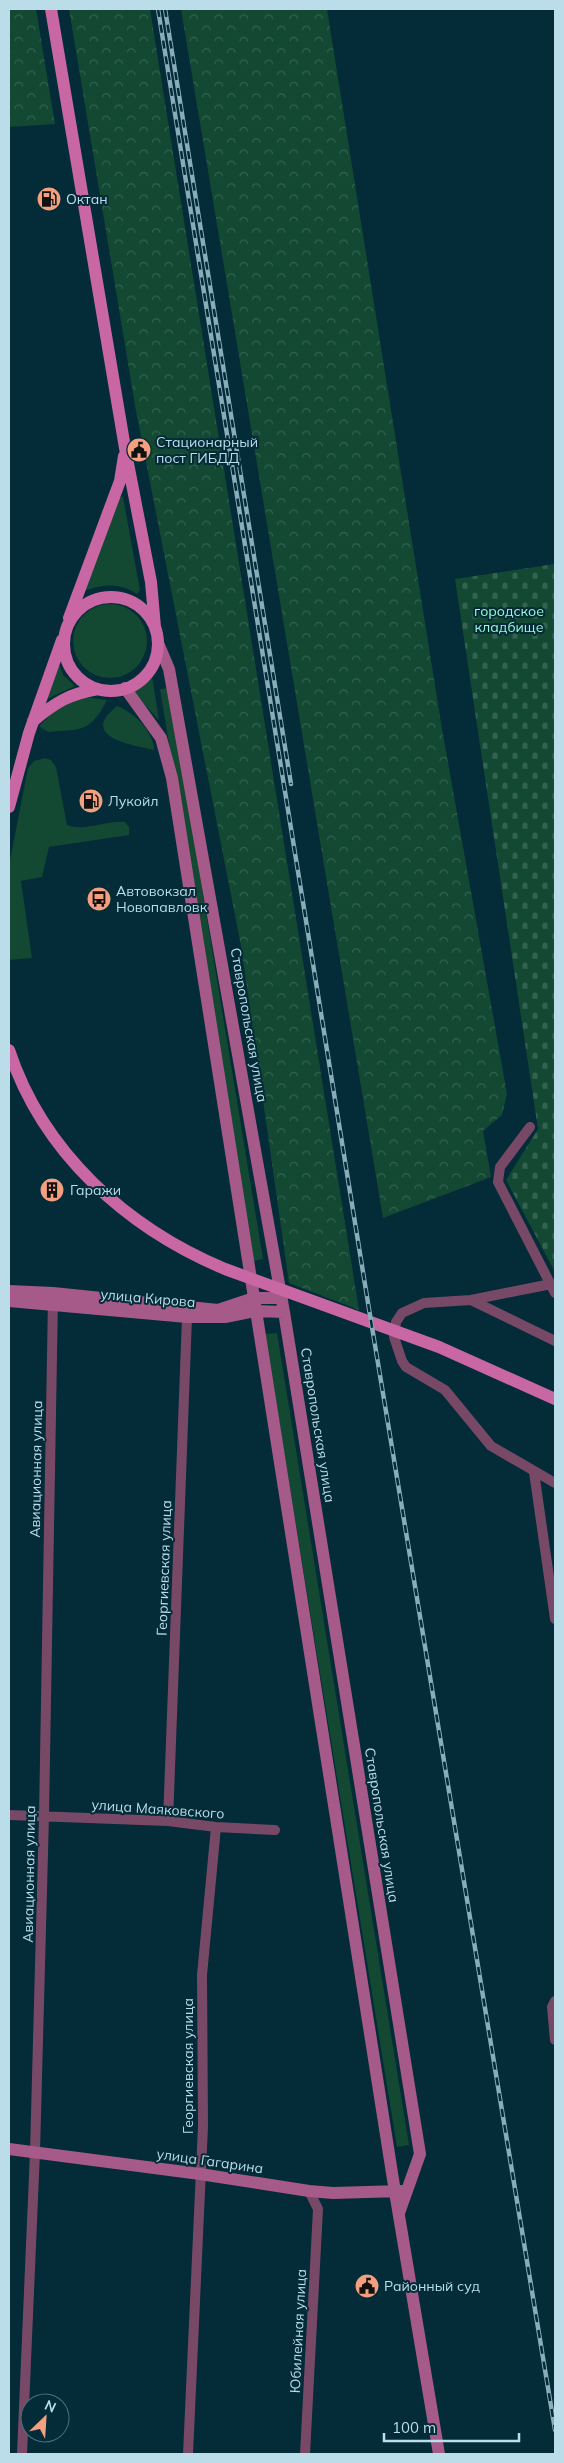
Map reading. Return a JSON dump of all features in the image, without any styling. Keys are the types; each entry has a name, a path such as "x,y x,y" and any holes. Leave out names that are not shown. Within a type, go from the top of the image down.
{"main road":[{"path":"51,9 125,448 151,582 154,627 158,643 152,666 136,683 126,688 110,691 98,689 86,683 75,674 66,657 66,630 83,605 94,600 112,597 130,601 140,607 154,627"},
{"path":"9,807 33,721 66,630 71,609 120,481 125,448"},
{"name":"Ставропольская улица","path":"158,643 171,678 282,1298 420,2154 401,2192"},
{"path":"126,688 161,738 172,778 256,1311 401,2192 399,2212 439,2454"},
{"path":"33,721 54,704 74,694 98,689"},
{"path":"9,1050 30,1098 54,1136 84,1175 119,1208 144,1227 197,1257 439,1347 555,1399"},
{"name":"улица Кирова","path":"9,1291 187,1317 225,1317 256,1311 284,1312"},
{"name":"улица Кирова","path":"9,1301 53,1298 218,1310 254,1298 282,1298"},
{"name":"улица Гагарина","path":"9,2149 200,2174 309,2191 333,2193 401,2192"}],"street":[{"path":"530,1127 500,1167 498,1182 553,1289 471,1300 424,1303 402,1313 396,1322 394,1337 402,1361 415,1373 445,1390 492,1446 555,1483"},
{"name":"Авиационная улица","path":"22,2454 36,2152 53,1298"},
{"path":"471,1300 555,1342"},
{"name":"Георгиевская улица","path":"168,1821 187,1317"},
{"path":"534,1472 552,1569 555,1619"},
{"name":"улица Маяковского","path":"9,1815 168,1821 216,1827 275,1830"},
{"name":"Георгиевская улица","path":"188,2454 203,2126 202,1975 216,1827"},
{"path":"555,2001 552,2007 555,2040"},
{"name":"Юбилейная улица","path":"306,2454 318,2209 309,2191"},
{"path":"318,2209 333,2193"}],"green space":[{"path":"9,9 36,9 55,124 9,127"},
{"path":"69,9 150,9 359,1310 289,1283 241,946 136,411"},
{"path":"181,9 327,9 441,723 507,1094 502,1115 483,1131 491,1177 383,1218"},
{"path":"118,497 123,497 140,590 137,594 118,586 106,586 87,590 84,587"},
{"name":"городское кладбище","path":"555,564 555,1272 506,1180 538,1129 455,579"},
{"path":"110,604 131,610 141,620 147,641 141,662 131,672 110,678 89,672 79,662 73,641 79,620 89,610"},
{"path":"59,664 63,675 75,686 45,700"},
{"path":"152,676 159,720 131,693"},
{"path":"169,688 263,1259 254,1261 160,689"},
{"path":"85,697 107,700 90,724 77,729 48,732 39,726 59,707"},
{"path":"117,706 130,713 142,724 151,736 154,750 122,742 112,738 106,732 103,725 106,717"},
{"path":"45,758 51,760 56,767 67,825 88,827 125,822 129,827 129,835 49,847 42,877 21,881 32,958 9,960 9,865 28,768 34,761"},
{"path":"277,1333 409,2145 397,2147 265,1334"}],"railway":[{"path":"158,9 369,1309 555,2430"},
{"path":"165,9 291,784"}],"place":[{"name":"Октан","path":"49,199"},
{"name":"Стационарный пост ГИБДД","path":"139,450"},
{"name":"Лукойл","path":"91,801"},
{"name":"Автовокзал Новопавловк","path":"99,899"},
{"name":"Гаражи","path":"52,1190"},
{"name":"Районный суд","path":"367,2286"}]}
